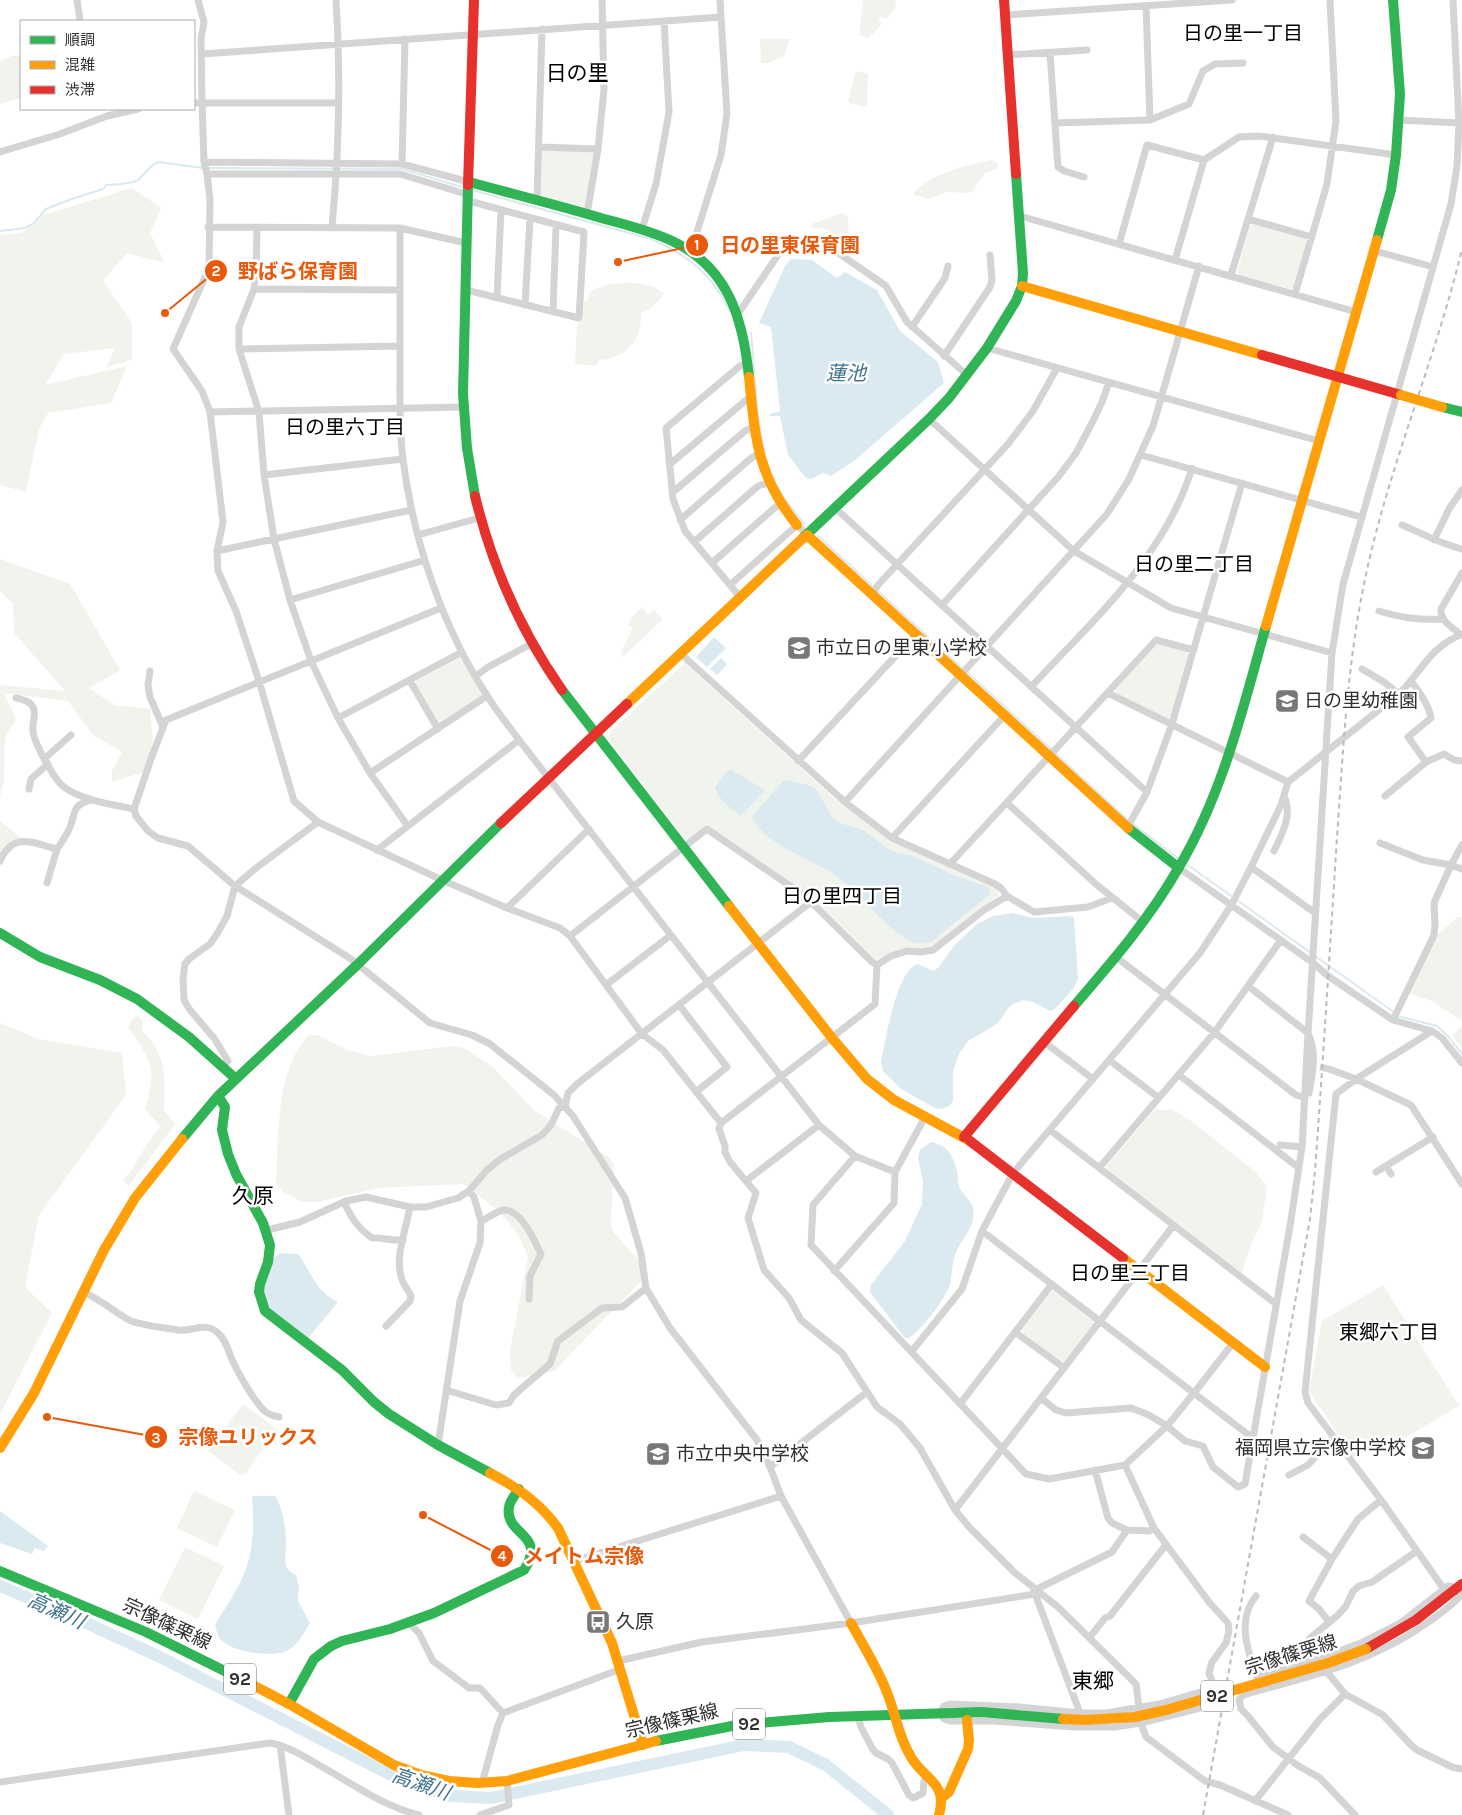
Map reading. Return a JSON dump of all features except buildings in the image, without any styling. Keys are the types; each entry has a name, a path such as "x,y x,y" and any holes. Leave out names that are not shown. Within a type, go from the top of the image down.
{"street":[{"path":"77,0 80,20"},
{"path":"198,0 204,22 201,39 202,102 204,162 210,199 208,227 209,268 173,349 202,391 210,412 223,522 216,551 218,571 236,611 294,801 318,822 442,880 560,928 570,936 642,1034 663,1050 721,1123"},
{"path":"332,227 337,174 339,44 336,0"},
{"path":"474,0 463,407 468,459 479,518 498,576 531,644 560,687 684,848 832,1038 867,1079 894,1100 964,1137 1265,1367"},
{"path":"587,214 598,149 604,89 602,0"},
{"path":"691,251 721,154 727,114 720,0"},
{"path":"0,1448 34,1392 104,1250 136,1198 178,1143 218,1096 357,965 442,880 549,778 929,419 967,376 987,348 1016,301 1022,286 1023,273 1004,0"},
{"path":"1005,15 1232,0"},
{"path":"1295,294 1327,184 1336,121 1330,0"},
{"path":"964,1137 1116,957 1143,922 1181,864 1215,794 1230,753 1265,634 1391,190 1396,155 1400,94 1393,0"},
{"path":"1042,1398 1056,1410 1066,1413 1130,1408 1149,1416 1167,1426 1185,1441 1203,1446 1214,1467 1238,1487 1245,1484 1302,1147 1332,653 1343,584 1361,517 1399,394 1451,204 1457,166 1459,122 1453,0"},
{"path":"1146,6 1150,120"},
{"path":"202,54 721,17"},
{"path":"642,230 656,184 669,112 664,21"},
{"path":"537,200 542,29"},
{"path":"402,164 405,39"},
{"path":"1008,55 1050,54 1087,50"},
{"path":"1050,54 1058,167 1064,171 1084,177"},
{"path":"1055,123 1150,120 1189,104 1203,71 1215,64 1244,63"},
{"path":"195,103 338,102"},
{"path":"0,152 60,134 106,112 127,110"},
{"path":"1399,120 1459,122"},
{"path":"1175,260 1204,160 1239,137 1259,136 1396,155"},
{"path":"1232,275 1273,138"},
{"path":"1119,244 1147,145 1204,160"},
{"path":"539,147 598,149"},
{"path":"204,162 402,164 642,230 668,238 691,251 708,266 728,293 738,314 748,364 758,454 768,483 779,504 797,525 1048,757 1129,824 1181,864 1234,901 1281,940 1313,957 1332,979 1393,1020 1432,1031 1442,1038 1462,1063"},
{"path":"207,174 400,174 501,210 584,232 579,318 466,290"},
{"path":"497,298 501,210"},
{"path":"1020,216 1232,275 1356,312"},
{"path":"525,305 530,218"},
{"path":"1248,219 1312,237"},
{"path":"553,312 556,225"},
{"path":"208,227 400,228 466,243"},
{"path":"257,228 254,289 239,327 239,349 258,412 264,475 274,539 290,600 311,661 338,718 370,773 407,825"},
{"path":"400,228 400,409 402,459 411,510 425,560 441,608 462,652 487,696 519,740 819,1125 855,1156 895,1172"},
{"path":"738,314 782,250 792,242 814,240 824,243 886,286 907,322 967,376"},
{"path":"1374,251 1433,267"},
{"path":"944,356 990,287 992,280 990,255"},
{"path":"912,327 944,278 948,266"},
{"path":"844,802 1107,514 1129,479 1153,426 1199,266"},
{"path":"1022,286 1462,412"},
{"path":"254,289 400,290"},
{"path":"239,349 400,346"},
{"path":"987,348 1319,441"},
{"path":"740,597 685,531 680,520 673,499 666,428 740,366 748,364"},
{"path":"872,595 878,585 1008,444 1033,411 1057,368"},
{"path":"942,605 1059,476 1076,453 1102,402 1109,382"},
{"path":"670,464 751,396"},
{"path":"210,412 463,407"},
{"path":"929,419 1074,551 1171,608 1332,653"},
{"path":"673,492 745,430 754,427"},
{"path":"680,520 758,454"},
{"path":"1141,455 1361,517"},
{"path":"264,475 402,459"},
{"path":"1031,687 1128,582 1160,538 1185,490 1192,468"},
{"path":"694,542 758,486 768,483"},
{"path":"1129,824 1147,792 1172,724 1242,483"},
{"path":"1434,540 1449,509 1462,490"},
{"path":"712,563 779,504"},
{"path":"835,508 1147,792"},
{"path":"216,551 411,510"},
{"path":"418,535 479,518"},
{"path":"730,585 797,525"},
{"path":"1402,525 1434,540 1462,549"},
{"path":"290,600 425,560"},
{"path":"1442,619 1441,609 1462,573"},
{"path":"441,608 166,720 134,809 136,816 148,831 158,838 188,846 235,886 350,959 430,1023 472,1035 490,1044 554,1095 573,1116 625,1198 641,1253 646,1288 670,1328 757,1440 770,1466 781,1496 888,1694 904,1745 915,1764 928,1776 943,1796 939,1815"},
{"path":"912,1351 962,1289 982,1230 1013,1173 1200,953 1234,901 1284,796 1288,782 1399,694 1412,682 1436,650 1461,634 1442,619 1420,620 1379,611"},
{"path":"798,762 915,634"},
{"path":"950,864 1156,640 1194,650"},
{"path":"476,676 488,667 531,644"},
{"path":"338,718 462,652"},
{"path":"681,654 798,762 844,802 892,838 995,884 1007,896 1034,912 1081,908 1112,898"},
{"path":"1362,669 1384,682 1399,694"},
{"path":"150,672 148,685 150,697 163,727"},
{"path":"410,681 438,729"},
{"path":"1412,682 1426,704 1430,712 1430,718 1408,737 1426,762"},
{"path":"1108,693 1288,782"},
{"path":"370,773 487,696"},
{"path":"16,698 30,703 34,708 35,715 32,730 35,743 64,787 91,800 134,809"},
{"path":"892,838 1004,716"},
{"path":"29,789 31,779 71,735"},
{"path":"377,850 519,740"},
{"path":"1385,796 1426,762 1444,754 1454,760 1462,761"},
{"path":"1274,851 1287,821 1288,804 1284,796"},
{"path":"47,883 58,849 70,826 74,812 78,805 91,800"},
{"path":"1007,803 1112,898 1143,922"},
{"path":"222,1066 228,1061 214,1038 184,1000 183,978 185,964 210,944 217,934 227,916 235,886 318,822"},
{"path":"507,908 589,829"},
{"path":"570,936 707,829 812,902 872,962 878,964"},
{"path":"0,861 6,848 16,841 25,841 58,849"},
{"path":"1380,843 1423,860 1462,869"},
{"path":"1393,1020 1434,934 1434,903 1450,865 1462,845"},
{"path":"1251,867 1315,913"},
{"path":"878,964 891,956 907,951 921,952 933,950 984,910 1007,896"},
{"path":"565,1107 568,1093 577,1084 812,902"},
{"path":"0,933 18,946 47,961 100,980 156,1012 184,1032 236,1079"},
{"path":"606,985 671,936"},
{"path":"1099,1168 1214,1033 1281,940"},
{"path":"1116,957 1296,1095 1305,1098"},
{"path":"878,964 876,1004 721,1123 720,1129 725,1152 730,1162 756,1193 748,1218 764,1270 788,1298 801,1320 842,1353 877,1407 900,1424 920,1448 955,1510 970,1528 1034,1590 1058,1607 1136,1684 1146,1737 1205,1781 1220,1785 1288,1815"},
{"path":"1248,986 1308,1033 1317,1067 1308,1096 1305,1098"},
{"path":"678,1005 727,1067 696,1092"},
{"path":"1432,1031 1356,1079 1336,1094 1305,1392 1308,1403 1381,1500 1444,1589"},
{"path":"1044,1042 1093,1080"},
{"path":"1109,1060 1159,1098"},
{"path":"1329,1069 1412,1104 1462,1184"},
{"path":"1178,1075 1299,1168"},
{"path":"218,1096 225,1107 222,1132 230,1162 257,1208 267,1230 270,1252 259,1287 260,1302 265,1311 342,1370 389,1414 438,1445 519,1489 547,1513 558,1528 612,1643 643,1745"},
{"path":"267,1230 300,1222 344,1202 366,1197 410,1207 426,1207 458,1198 469,1191 486,1171 499,1160 542,1135 551,1124 559,1108 565,1107"},
{"path":"834,1271 894,1203 895,1172 925,1117"},
{"path":"746,1181 819,1125"},
{"path":"1050,1130 1276,1304"},
{"path":"1376,1172 1433,1137"},
{"path":"1280,1145 1302,1147"},
{"path":"855,1156 813,1205 811,1245 1026,1474 1048,1480 1125,1465 1167,1426 1233,1343"},
{"path":"1386,1166 1391,1174"},
{"path":"438,1445 460,1301 480,1243 482,1220 474,1197 469,1191"},
{"path":"344,1202 348,1213 360,1230 372,1238 377,1237 390,1241 402,1240"},
{"path":"386,1326 410,1301 411,1296 400,1272 402,1240 410,1207"},
{"path":"482,1220 503,1210 509,1211 516,1215 529,1229 540,1254 530,1276 529,1299"},
{"path":"955,1510 1173,1226"},
{"path":"982,1230 1254,1439"},
{"path":"960,1404 1052,1284"},
{"path":"446,1390 496,1404 509,1403 514,1395 550,1364 558,1341 602,1308 622,1307 646,1288"},
{"path":"83,1292 94,1296 106,1306 131,1321 180,1330 205,1326 213,1328 220,1334 227,1345 232,1359 260,1407 272,1416 279,1417"},
{"path":"1015,1332 1064,1368"},
{"path":"770,1466 867,1392"},
{"path":"1289,1475 1308,1465 1333,1436"},
{"path":"1125,1465 1154,1528 1166,1546 1228,1623 1229,1630 1226,1643 1212,1662 1209,1673 1212,1681 1211,1689 1208,1706 1142,1723 1089,1728 967,1720 950,1721 944,1719 940,1713 944,1706 950,1704 1106,1713 1160,1704 1211,1689"},
{"path":"1095,1470 1108,1518 1112,1523 1127,1530 1149,1531 1154,1528"},
{"path":"289,1704 314,1659 331,1646 342,1641 409,1623 434,1614 518,1574 528,1566 532,1557 532,1546 512,1523 509,1515 510,1504 519,1489"},
{"path":"574,1561 591,1554 781,1496"},
{"path":"1329,1622 1319,1609 1309,1601 1332,1559 1358,1519 1381,1500"},
{"path":"482,1783 498,1725 504,1713 619,1665 702,1642 851,1623 1034,1590 1112,1552 1127,1530"},
{"path":"1303,1537 1332,1559"},
{"path":"1090,1638 1166,1546"},
{"path":"1417,1551 1372,1582 1359,1586 1353,1591 1346,1606 1309,1639 1327,1672 1345,1694 1383,1715 1417,1750 1462,1769"},
{"name":"宗像篠栗線","path":"0,1571 146,1632 289,1704 379,1757 408,1771 442,1780 507,1784 643,1745 705,1730 772,1721 982,1712 1063,1719 1106,1720 1143,1716 1328,1663 1366,1649 1396,1634 1460,1592"},
{"path":"1256,1675 1352,1647 1399,1624 1448,1586 1460,1592 1419,1628 1392,1645 1327,1672 1243,1695 1239,1700 1241,1709 1274,1747 1288,1759 1320,1778 1356,1815"},
{"path":"1034,1590 1080,1713"},
{"path":"1256,1596 1250,1603 1244,1637 1261,1690"},
{"path":"409,1623 419,1633 433,1661 469,1688 480,1688 504,1713"},
{"path":"1255,1801 1320,1719 1345,1694"},
{"path":"858,1717 872,1748 876,1753 888,1759 909,1795 913,1798 923,1793 924,1781 928,1776"},
{"path":"943,1796 949,1792 968,1749 967,1720"},
{"path":"0,1782 270,1743 298,1753 399,1810 419,1815"},
{"path":"280,1745 290,1815"},
{"path":"480,1815 509,1805 507,1784"}],"shaded area":[{"path":"863,0 896,0 895,8 887,19 881,17 878,20 882,23 868,38 859,35"},
{"path":"760,39 790,39 784,56 767,63 761,63"},
{"path":"20,55 20,98 0,104 0,61"},
{"path":"858,71 868,74 867,107 848,102 855,73"},
{"path":"544,149 591,150 594,153 586,206 583,209 541,196 542,152"},
{"path":"992,160 998,163 998,168 985,173 972,192 947,192 929,199 913,194 921,186 939,175"},
{"path":"132,188 161,208 150,233 165,263 127,253 103,281 132,323 132,360 107,367 115,348 64,354 45,385 127,366 111,403 48,413 39,429 26,492 0,485 0,235 22,233 40,216"},
{"path":"842,213 848,217 849,239 845,240 823,228 811,227 814,223"},
{"path":"1255,223 1306,238 1308,241 1294,288 1291,289 1239,275 1237,272 1250,226"},
{"path":"636,283 655,287 664,294 650,309 641,313 639,332 630,346 617,356 599,360 596,366 575,364 577,325 583,321 584,301 587,301 589,295 600,287"},
{"path":"0,559 70,584 120,670 89,688 114,705 150,709 153,741 147,771 112,782 112,771 122,752 93,735 68,701 4,693 16,720 5,737 4,781 0,797 0,685 65,691 14,633 13,604 0,591"},
{"path":"642,607 648,615 654,610 663,619 623,657 621,651 633,629 628,625 631,618"},
{"path":"1159,644 1188,651 1190,655 1171,717 1168,719 1117,694 1115,690 1155,645"},
{"path":"459,658 463,659 483,695 441,724 437,723 415,684 417,680"},
{"path":"685,663 834,798 893,842 994,886 999,891 998,896 932,948 889,954 875,960 815,900 708,825 687,841 608,739 611,731"},
{"path":"0,821 23,840 0,862"},
{"path":"1458,917 1462,917 1462,1021 1432,1001 1408,993 1436,936"},
{"path":"138,1016 143,1021 142,1031 157,1049 161,1058 165,1087 164,1110 175,1124 129,1186 123,1180 132,1170 160,1126 145,1109 151,1083 150,1065 128,1027 133,1018"},
{"path":"0,1023 38,1039 122,1053 126,1095 39,1215 25,1287 52,1313 0,1414"},
{"path":"1462,1025 1462,1048 1452,1036"},
{"path":"309,1035 318,1035 347,1050 371,1056 452,1046 464,1048 493,1067 535,1111 610,1158 614,1165 611,1222 613,1232 644,1266 643,1279 554,1371 518,1378 511,1370 510,1351 528,1256 517,1233 500,1212 464,1184 377,1188 318,1202 302,1202 282,1191 276,1182 279,1125 284,1085 298,1049"},
{"path":"1155,1109 1172,1109 1194,1123 1257,1173 1267,1187 1262,1221 1250,1247 1242,1273 1107,1170 1107,1165"},
{"path":"1383,1285 1459,1406 1396,1443 1389,1434 1354,1458 1309,1391 1322,1321"},
{"path":"1052,1291 1056,1291 1094,1320 1094,1324 1065,1362 1060,1363 1023,1333 1022,1329"},
{"path":"243,1404 277,1429 245,1474 240,1475 208,1451"},
{"path":"194,1491 235,1510 217,1547 177,1528"},
{"path":"185,1547 224,1566 198,1619 159,1600"}],"water":[{"name":"蓮池","path":"791,259 812,260 837,278 845,272 877,290 900,331 938,362 944,383 854,461 831,476 823,473 811,479 806,478 788,455 780,416 770,416 770,414 780,411 771,327 759,323 785,266"},
{"path":"714,637 726,648 707,667 696,657"},
{"path":"721,658 727,664 717,675 710,669"},
{"path":"729,770 765,790 740,815 722,800 715,788"},
{"path":"785,780 805,784 816,789 833,819 840,823 863,830 897,853 913,856 951,874 988,887 990,890 989,895 931,942 918,944 909,941 887,924 842,880 786,849 764,833 757,825 752,816"},
{"path":"1012,913 1034,918 1072,916 1074,918 1078,979 1073,989 1055,1009 1050,1011 1033,1002 1024,1000 1015,1003 1010,1006 997,1024 968,1041 959,1054 953,1071 953,1101 949,1106 942,1109 935,1108 901,1089 883,1071 881,1062 898,991 904,978 918,964 933,971 938,968 954,946 977,924 993,916"},
{"path":"931,1142 941,1145 949,1152 956,1166 960,1189 970,1202 974,1214 969,1230 955,1255 949,1287 946,1293 932,1315 909,1338 905,1338 870,1292 871,1285 905,1241 922,1204 923,1182 918,1158 920,1150"},
{"path":"281,1253 298,1254 319,1287 338,1302 308,1338 272,1312 264,1297 263,1288 273,1258"},
{"path":"252,1496 275,1496 277,1500 282,1511 285,1529 286,1565 296,1575 299,1587 298,1601 310,1623 299,1640 284,1652 260,1654 232,1647 220,1639 215,1625 237,1589 247,1566 253,1531"},
{"path":"0,1511 48,1546 44,1551 35,1548 32,1554 0,1543"}],"waterway":[{"path":"0,231 25,228 34,223 46,209 103,189 106,185 135,182 152,165 159,162 203,168"},
{"path":"208,168 402,169 465,188"},
{"path":"472,190 651,239 665,245 688,259 707,276 730,311"},
{"path":"751,333 759,425 766,460 778,489 804,523"},
{"path":"818,536 963,669"},
{"path":"967,672 1052,750"},
{"path":"1055,753 1129,821"},
{"path":"1133,824 1179,859"},
{"path":"1185,863 1311,953"},
{"path":"1315,956 1395,1013"},
{"path":"1398,1016 1437,1026 1448,1036 1462,1054"},
{"name":"高瀬川","path":"0,1586 160,1657 407,1783 451,1796 491,1798 744,1745 789,1747 826,1765 888,1815"}],"tunnel":[{"path":"1320,1067 1329,1069"}],"railway":[{"path":"1203,1815 1310,1219 1318,1129 1344,741 1358,615 1385,499 1439,333 1462,249"}],"traffic: fast":[{"path":"1377,240 1391,190 1396,155 1400,94 1393,0"},
{"path":"803,538 949,398 987,348 1016,301 1022,286 1023,273 1016,174"},
{"path":"469,182 653,233 690,251 706,264 719,279 729,296 742,334 749,377"},
{"path":"468,185 463,394 467,448 475,496"},
{"path":"1442,407 1462,412"},
{"path":"1074,1006 1156,904 1194,839 1220,780 1266,626"},
{"path":"562,690 729,906"},
{"path":"182,1139 218,1096 357,965 501,823"},
{"path":"1128,828 1179,868"},
{"path":"0,933 40,957 100,980 137,999 189,1037 236,1079"},
{"path":"218,1096 225,1107 222,1130 228,1154 236,1174 263,1223 270,1245 268,1262 259,1292 265,1311 342,1370 389,1414 438,1445 490,1473"},
{"path":"289,1704 314,1659 331,1646 342,1641 390,1629 434,1613 524,1570 530,1558 531,1549 528,1541 509,1517 510,1504 519,1489"},
{"path":"0,1571 146,1632 251,1684"},
{"path":"656,1741 737,1725 829,1717 982,1712 1063,1719"}],"traffic: slow":[{"path":"1266,626 1377,240"},
{"path":"1022,286 1262,355"},
{"path":"749,377 753,419 760,455 773,490 797,525"},
{"path":"1401,395 1442,407"},
{"path":"807,535 1128,828"},
{"path":"627,704 803,538"},
{"path":"729,906 832,1038 867,1079 894,1100 970,1141"},
{"path":"0,1448 34,1393 104,1250 135,1198 182,1139"},
{"path":"1123,1258 1265,1367"},
{"path":"490,1473 527,1496 558,1528 612,1643 643,1745"},
{"path":"851,1623 884,1686 907,1750 917,1765 938,1788 941,1804 939,1815"},
{"path":"1063,1719 1085,1720 1135,1717 1166,1710 1328,1663 1366,1649"},
{"path":"251,1684 394,1765 421,1775 449,1781 478,1783 507,1781 656,1741"},
{"path":"943,1797 949,1792 968,1749 967,1720"}],"traffic: jam":[{"path":"468,185 474,0"},
{"path":"1004,0 1016,174"},
{"path":"1262,355 1401,395"},
{"path":"475,496 490,547 509,597 533,644 562,690"},
{"path":"501,823 627,704"},
{"path":"964,1137 1074,1006"},
{"path":"970,1141 1123,1258"},
{"path":"1366,1649 1416,1620 1462,1584"}],"place":[{"name":"日の里東保育園","path":"618,262"},
{"name":"野ばら保育園","path":"165,313"},
{"name":"市立日の里東小学校","path":"799,648"},
{"name":"日の里幼稚園","path":"1287,701"},
{"name":"宗像ユリックス","path":"47,1417"},
{"name":"福岡県立宗像中学校","path":"1423,1448"},
{"name":"市立中央中学校","path":"658,1454"},
{"name":"メイトム宗像","path":"423,1515"},
{"name":"久原","path":"598,1622"}],"district":[{"name":"日の里一丁目","path":"1243,33"},
{"name":"日の里","path":"577,73"},
{"name":"日の里六丁目","path":"345,427"},
{"name":"日の里二丁目","path":"1194,564"},
{"name":"日の里四丁目","path":"842,896"},
{"name":"久原","path":"253,1196"},
{"name":"日の里三丁目","path":"1130,1273"},
{"name":"東郷六丁目","path":"1389,1332"},
{"name":"東郷","path":"1093,1681"}]}
